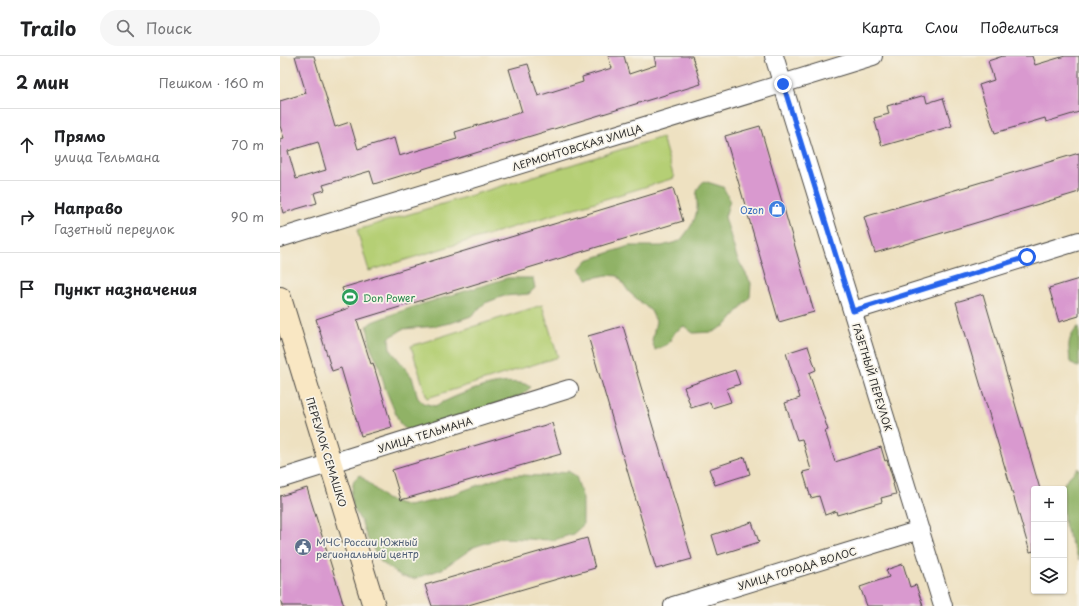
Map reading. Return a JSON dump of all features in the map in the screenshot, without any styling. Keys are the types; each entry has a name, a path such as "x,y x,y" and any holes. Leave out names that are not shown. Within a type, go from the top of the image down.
{"street":[{"name":"ГАЗЕТНЫЙ ПЕРЕУЛОК","path":"774,56 943,606"},
{"name":"ЛЕРМОНТОВСКАЯ УЛИЦА","path":"280,238 873,56"},
{"path":"853,311 1079,241"},
{"name":"ПЕРЕУЛОК СЕМАШКО","path":"280,298 374,606"},
{"name":"УЛИЦА ТЕЛЬМАНА","path":"280,479 569,389"},
{"name":"УЛИЦА ГОРОДА ВОЛОС","path":"673,606 920,530"}],"green space":[{"path":"662,137 674,178 369,271 357,230"},
{"path":"704,181 723,187 730,200 725,217 737,258 751,283 750,297 726,325 713,332 693,333 684,326 675,332 668,344 655,350 652,341 656,321 651,311 629,292 618,276 607,275 587,279 579,269 587,260 629,246 662,246 680,241 694,221 697,209 698,189"},
{"path":"507,278 533,278 535,288 529,294 504,296 485,303 471,316 454,322 436,326 403,329 389,338 390,349 412,377 418,398 423,403 435,406 454,397 498,383 521,383 531,387 522,395 409,432 400,424 385,388 379,365 371,348 367,326 372,322 405,310"},
{"path":"542,305 558,357 427,398 411,346"},
{"path":"1078,327 1079,367 1070,362 1069,347 1070,339"},
{"path":"1077,469 1079,469 1079,560 1067,531 1067,486 1063,486 1066,480"},
{"path":"568,471 576,476 583,499 583,525 573,534 554,540 500,538 474,547 442,569 414,579 401,576 381,562 367,538 362,523 353,508 351,495 354,480 360,475 386,499 408,506 437,500 504,476 544,476"}],"building":[{"path":"295,56 314,56 335,127 350,122 358,149 394,138 399,156 457,139 455,132 522,112 509,69 528,64 538,96 583,82 582,77 612,68 608,56 624,56 629,74 656,65 654,56 692,56 701,84 374,184 370,171 323,185 325,190 314,193 317,203 283,213 280,201 280,139 284,138 280,126 280,101 306,93","holes":["318,142 326,170 296,179 288,151"]},
{"path":"1003,56 1032,56 1035,65 1065,56 1079,56 1079,112 1046,122 1045,118 995,133 979,85 994,80 988,61"},
{"path":"925,95 927,103 943,98 952,126 882,146 874,118 889,114 887,106"},
{"path":"760,126 814,312 779,322 725,136"},
{"path":"1079,153 1079,192 875,253 864,217"},
{"path":"673,188 683,221 357,320 371,364 373,363 392,427 361,436 341,368 332,371 316,319 349,308 342,288"},
{"path":"1079,279 1079,316 1059,322 1049,288"},
{"path":"983,294 1039,486 1031,486 1031,552 1030,552 956,302"},
{"path":"623,326 692,559 656,569 588,336"},
{"path":"808,346 816,370 809,373 828,430 825,431 835,462 881,447 885,461 887,460 896,494 881,498 882,502 837,515 836,511 825,515 819,496 811,498 803,472 811,470 802,439 797,440 785,403 800,398 786,353"},
{"path":"735,370 740,384 726,389 731,402 712,408 710,402 691,408 684,387"},
{"path":"552,423 561,454 401,500 392,470"},
{"path":"745,457 750,474 715,485 709,469"},
{"name":"МЧС России Южный региональный центр","path":"307,488 344,606 282,606 280,598 280,496"},
{"path":"752,522 759,542 718,555 712,535"},
{"path":"587,538 595,568 465,606 432,606 425,585"},
{"path":"903,564 910,587 916,585 923,606 867,606 860,587 889,577 886,570"}],"place":[{"name":"Ozon","path":"777,209"},
{"name":"Don Power","path":"350,297"},
{"name":"МЧС России Южный региональный центр","path":"303,547"}],"route":[{"path":"783,84 853,311 1027,257"}]}
